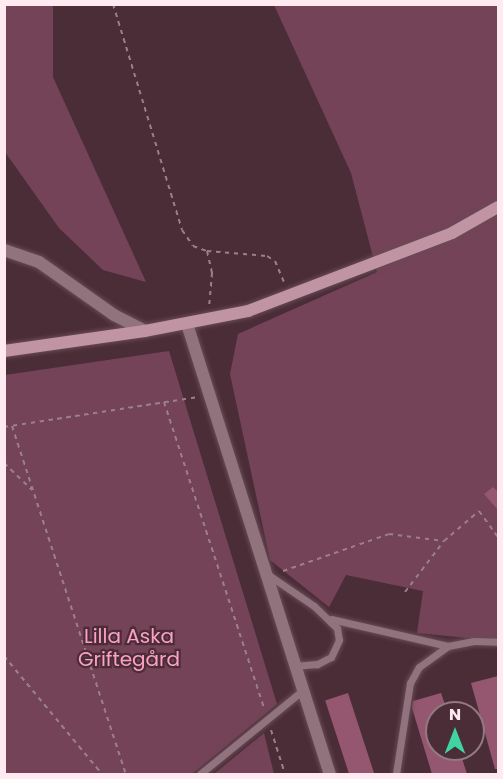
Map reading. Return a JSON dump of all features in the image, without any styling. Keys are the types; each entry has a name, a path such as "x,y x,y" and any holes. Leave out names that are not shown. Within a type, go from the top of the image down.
{"street":[{"path":"4,351 207,321 290,298 452,233 498,207"},
{"path":"4,250 39,262 114,315 145,331"},
{"path":"187,324 330,774"}],"lane":[{"path":"265,570 331,619 448,646 474,641 498,642"},
{"path":"296,666 317,664 330,657 339,640 331,619"},
{"path":"396,774 411,683 419,668 448,646"},
{"path":"200,774 303,690"}],"path":[{"path":"113,4 182,230 193,246 207,251 259,254 275,261 290,298"},
{"path":"207,251 212,273 207,321"},
{"path":"4,427 211,394"},
{"path":"164,402 285,774"},
{"path":"12,426 126,774"},
{"path":"4,463 34,492"},
{"path":"405,592 444,541 479,511 498,537"},
{"path":"265,570 279,572 389,534 444,541"},
{"path":"4,657 102,774"}],"green space":[{"path":"4,5 53,5 53,77 146,282 103,270 59,228 5,152"},
{"path":"274,5 498,5 498,641 417,633 423,591 346,575 329,607 270,560 230,374 238,334 377,272 351,173"},
{"name":"Lilla Aska Griftegård","path":"169,351 277,704 192,774 5,774 5,375"},
{"path":"264,733 274,774 214,774"}],"building":[{"path":"493,487 498,492 498,510 484,494"},
{"path":"498,676 498,769 495,769 485,733 485,701 476,701 471,683"},
{"path":"348,693 374,774 349,774 325,700"},
{"path":"441,693 444,701 425,701 425,751 412,708 413,701"},
{"path":"428,761 463,761 467,774 432,774"}]}
